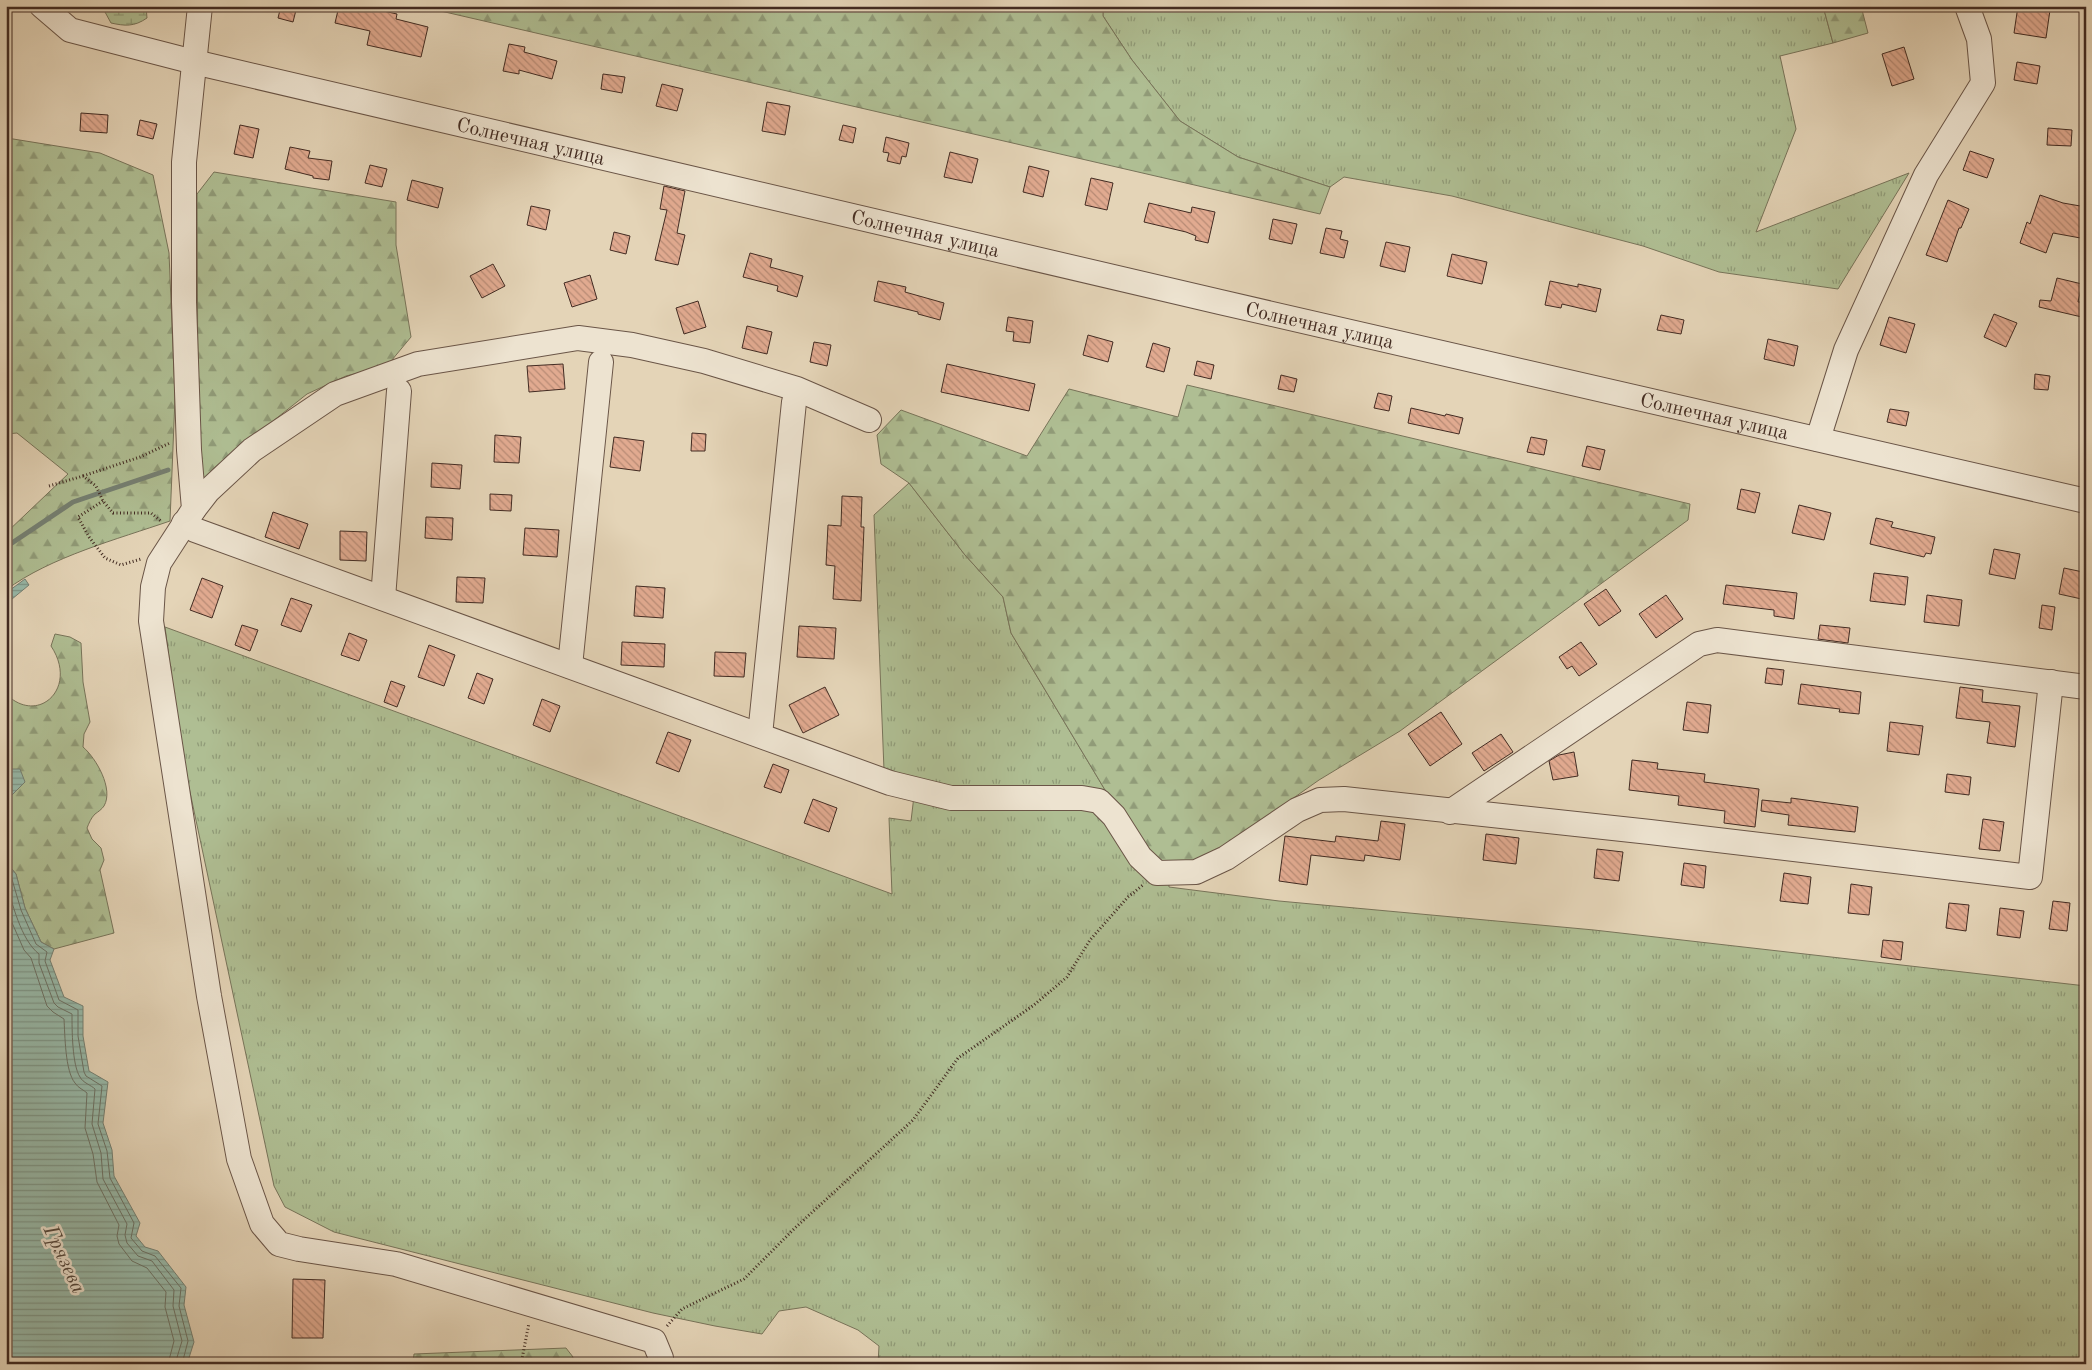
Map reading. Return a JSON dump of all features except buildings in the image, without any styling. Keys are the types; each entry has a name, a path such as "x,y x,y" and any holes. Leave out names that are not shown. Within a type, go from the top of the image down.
{"street":[{"name":"Солнечная улица","path":"42,6 70,30 194,62 1210,300 2086,501"},
{"path":"185,522 188,440 184,302 184,162 200,6"},
{"path":"1818,439 1846,350 1926,175 1983,83 1979,39 1967,6"},
{"path":"660,1364 661,1358 654,1341 396,1264 299,1249 279,1244 262,1224 239,1159 209,996 151,621 153,587 159,562 185,522 208,491 252,450 335,394 418,364 578,338 632,345 704,361 797,389 869,420"},
{"path":"570,666 601,362"},
{"path":"382,598 399,391"},
{"path":"760,735 794,402"},
{"path":"185,522 195,530 890,783 952,798 1082,798 1099,801 1114,816 1140,856 1157,873 1196,872 1226,858 1297,810 1320,800 1344,800 1650,832 2030,877 2051,682"},
{"path":"1450,812 1698,644 1717,640 2086,687"}],"path":[{"path":"49,486 140,457 171,442 188,440"},
{"path":"83,476 96,486 103,501 113,513 151,513 185,522"},
{"path":"103,501 78,517 89,537 105,558 121,565 139,558 159,562"},
{"path":"654,1341 682,1309 744,1279 796,1227 913,1120 958,1058 1034,1005 1067,977 1090,940 1128,897 1157,873"},
{"path":"521,1364 533,1305"}],"green space":[{"path":"106,6 146,6 147,18 129,25 111,23 105,12"},
{"path":"419,6 1103,6 1103,16 1132,60 1180,121 1238,157 1330,187 1320,214"},
{"path":"1103,6 1555,6 1558,9 1562,6 1823,6 1833,43 1780,56 1796,129 1756,232 1909,173 1838,289 1719,272 1643,246 1452,196 1344,177 1330,187 1238,157 1180,121 1132,60 1103,16"},
{"path":"1823,6 1861,6 1868,33 1833,43"},
{"path":"7,138 100,153 153,175 169,253 175,398 170,521 64,558 24,578 6,590 6,533 68,474 17,433 6,434"},
{"path":"214,172 396,202 396,245 411,337 387,366 346,376 307,394 214,468 202,484 198,410 197,194"},
{"path":"1187,385 1690,504 1688,520 1400,731 1319,780 1200,864 1168,866 1132,835 1011,633 1003,597 965,555 909,483 881,464 877,435 901,410 1027,456 1069,389 1178,417"},
{"path":"909,483 965,555 1003,597 1011,633 1132,835 1168,866 1169,887 1279,901 1594,930 2086,986 2086,1364 878,1364 879,1346 858,1330 806,1307 779,1311 762,1334 715,1326 653,1313 334,1232 285,1207 274,1186 181,750 165,627 892,894 889,818 911,821 916,779 884,770 874,515"},
{"path":"55,634 70,637 81,643 83,682 90,722 84,734 83,747 98,766 107,791 107,799 104,806 90,821 87,828 92,839 101,848 104,860 100,870 114,933 54,949 41,942 25,908 16,874 6,862 6,798 12,795 6,764 6,694 18,703 30,706 42,704 51,698 58,688 60,676 58,661 51,646"},
{"path":"566,1348 573,1357 571,1364 413,1364 414,1354"}],"water":[{"path":"25,579 29,585 6,604 6,593"},
{"path":"6,764 8,769 20,769 25,782 12,795 6,798"},
{"name":"Грязева","path":"6,862 16,874 25,908 41,942 54,949 50,960 64,997 83,1006 83,1036 89,1071 108,1082 103,1123 112,1150 114,1176 140,1223 136,1236 145,1247 158,1251 186,1287 184,1305 194,1342 187,1364 6,1364"}],"waterway":[{"path":"6,547 73,502 168,470"}]}
